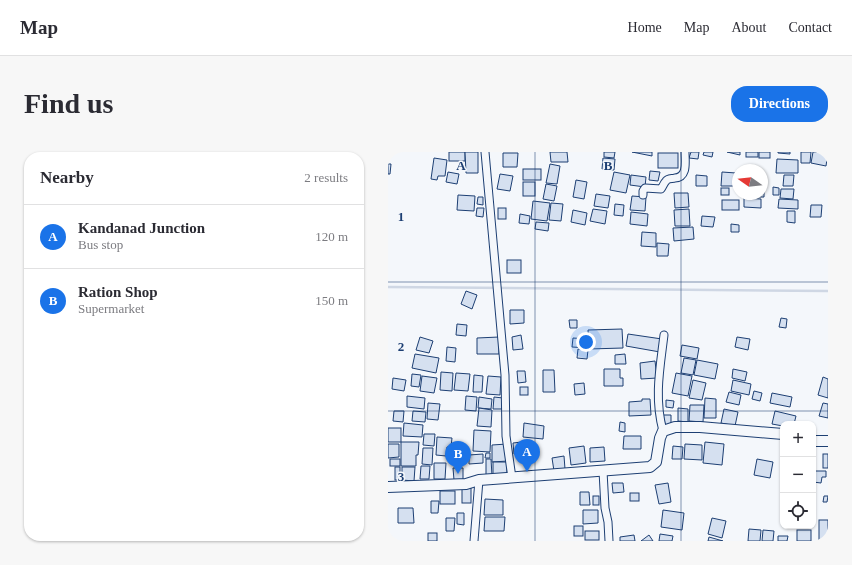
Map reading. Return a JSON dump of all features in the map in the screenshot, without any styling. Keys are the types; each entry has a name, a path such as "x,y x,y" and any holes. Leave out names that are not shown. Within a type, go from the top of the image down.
{"main road":[{"path":"388,487 466,484 479,480 650,467 656,462 660,438 663,430 675,427 700,427 780,434"},
{"path":"816,441 828,441"}],"street":[{"path":"485,152 505,375 506,436 512,478"},
{"path":"643,195 645,188 660,189 665,181 679,178 683,175 685,170 685,152"},
{"path":"663,430 660,418 657,386 664,335"},
{"path":"603,470 605,508 608,522 609,541"},
{"path":"474,541 479,480"}],"building":[{"path":"449,152 465,152 465,161 449,161"},
{"path":"465,152 478,152 478,173 466,173"},
{"path":"550,152 567,152 568,162 551,162"},
{"path":"604,152 615,152 614,158 604,157"},
{"path":"632,152 652,152 652,156"},
{"path":"691,152 699,152 698,159 689,158"},
{"path":"704,152 713,152 712,157 703,155"},
{"path":"727,152 740,152 740,155"},
{"path":"746,152 758,152 758,157 746,157"},
{"path":"759,152 770,152 770,158 759,158"},
{"path":"790,152 790,154 778,153"},
{"path":"801,152 811,152 810,163 801,163"},
{"path":"813,152 828,152 826,166 811,163"},
{"path":"503,153 518,153 517,167 503,167"},
{"path":"658,153 678,153 678,168 658,168"},
{"path":"434,158 447,160 445,176 438,176 437,180 431,179"},
{"path":"603,158 615,159 614,170 602,169"},
{"path":"777,159 798,160 798,173 776,173"},
{"path":"388,164 391,164 390,174 388,174"},
{"path":"550,164 560,166 557,184 546,183"},
{"path":"523,169 541,169 541,180 523,180"},
{"path":"650,171 660,172 658,181 649,180"},
{"path":"448,172 459,174 457,184 446,182"},
{"path":"614,172 630,175 626,193 610,190"},
{"path":"722,172 732,173 732,186 721,186"},
{"path":"500,174 513,176 510,191 497,189"},
{"path":"631,175 646,177 645,187 630,185"},
{"path":"696,175 707,176 707,186 696,186"},
{"path":"784,175 794,175 793,186 783,186"},
{"path":"576,180 587,182 584,199 573,197"},
{"path":"523,182 535,182 535,196 523,196"},
{"path":"546,184 557,186 554,201 543,199"},
{"path":"773,187 779,188 779,195 773,195"},
{"path":"721,188 729,188 729,195 721,195"},
{"path":"781,189 794,189 793,199 780,198"},
{"path":"674,193 688,193 689,207 675,208"},
{"path":"596,194 610,196 608,208 594,206"},
{"path":"458,195 475,196 474,211 457,210"},
{"path":"632,196 646,197 645,211 630,210"},
{"path":"478,197 483,197 483,205 477,204"},
{"path":"779,199 798,200 798,209 778,208"},
{"path":"722,200 739,200 739,210 722,210"},
{"path":"744,200 761,200 761,208 744,207"},
{"path":"533,201 550,203 547,221 531,219"},
{"path":"551,203 563,204 561,221 549,220"},
{"path":"615,204 624,205 623,216 614,215"},
{"path":"811,205 822,205 821,217 810,217"},
{"path":"477,208 484,208 483,217 476,216"},
{"path":"498,208 506,208 506,219 498,219"},
{"path":"593,209 607,211 605,224 590,221"},
{"path":"689,209 690,226 675,226 674,210"},
{"path":"573,210 587,213 585,225 571,222"},
{"path":"787,211 795,211 795,223 787,222"},
{"path":"631,212 648,214 647,226 630,224"},
{"path":"520,214 530,216 529,224 519,223"},
{"path":"702,216 715,217 713,227 701,226"},
{"path":"536,222 549,223 548,231 535,229"},
{"path":"731,224 739,225 739,232 731,232"},
{"path":"693,227 694,239 674,241 673,228"},
{"path":"642,232 656,233 656,247 641,246"},
{"path":"657,243 669,244 668,256 657,256"},
{"path":"507,260 521,260 521,273 507,273"},
{"path":"466,291 477,295 472,309 461,304"},
{"path":"510,310 524,310 524,323 510,324"},
{"path":"781,318 787,319 786,328 779,327"},
{"path":"569,320 577,320 577,328 570,328"},
{"path":"457,324 467,325 466,336 456,335"},
{"path":"622,329 623,348 589,349 588,330"},
{"path":"628,334 662,339 660,352 626,346"},
{"path":"521,335 523,349 513,350 512,337"},
{"path":"420,337 433,341 429,353 416,350"},
{"path":"499,337 499,354 477,354 477,338"},
{"path":"737,337 750,339 748,350 735,347"},
{"path":"573,338 588,339 588,348 572,347"},
{"path":"682,345 699,348 697,359 680,356"},
{"path":"447,347 456,348 455,362 446,361"},
{"path":"578,349 588,350 587,359 577,358"},
{"path":"415,354 439,358 436,373 412,368"},
{"path":"625,354 626,364 615,364 615,355"},
{"path":"684,358 696,360 693,375 681,373"},
{"path":"697,360 718,364 715,379 694,375"},
{"path":"655,361 657,378 641,379 640,363"},
{"path":"604,369 620,369 620,378 623,378 623,386 604,386"},
{"path":"733,369 747,372 745,381 732,378"},
{"path":"543,370 554,370 555,392 543,392"},
{"path":"517,371 525,371 526,382 518,383"},
{"path":"441,372 453,373 452,391 440,390"},
{"path":"456,373 470,374 468,391 454,390"},
{"path":"676,373 692,376 688,396 672,393"},
{"path":"412,374 421,375 419,387 411,386"},
{"path":"474,375 483,376 482,392 473,392"},
{"path":"422,376 437,378 434,393 420,391"},
{"path":"488,376 501,377 500,395 486,394"},
{"path":"823,377 828,379 828,398 818,395"},
{"path":"393,378 406,380 404,391 392,389"},
{"path":"693,380 706,383 702,400 689,398"},
{"path":"733,380 751,384 749,395 731,391"},
{"path":"584,383 585,394 575,395 574,384"},
{"path":"520,387 528,387 528,395 520,395"},
{"path":"754,391 762,393 760,401 752,399"},
{"path":"729,392 741,395 739,405 726,402"},
{"path":"772,393 792,397 790,407 770,403"},
{"path":"407,396 425,398 424,409 407,407"},
{"path":"466,396 477,397 476,411 465,410"},
{"path":"479,397 492,399 491,409 478,408"},
{"path":"494,397 503,398 502,409 493,409"},
{"path":"705,398 716,399 716,418 704,418"},
{"path":"642,399 650,399 651,415 629,416 629,402 642,401"},
{"path":"666,400 674,401 673,408 666,407"},
{"path":"428,403 440,404 438,420 427,419"},
{"path":"823,403 828,404 828,418 819,416"},
{"path":"690,405 704,405 703,422 689,421"},
{"path":"479,408 492,410 491,427 477,426"},
{"path":"678,408 688,409 688,422 678,421"},
{"path":"724,409 738,412 735,426 721,423"},
{"path":"394,411 404,411 403,422 393,421"},
{"path":"413,411 426,412 425,422 412,421"},
{"path":"775,411 796,416 795,421 780,421 780,425 772,424"},
{"path":"663,415 671,415 671,425 663,426"},
{"path":"620,422 625,423 625,432 619,431"},
{"path":"404,423 423,425 422,437 403,436"},
{"path":"524,423 544,426 543,439 523,437"},
{"path":"388,428 401,428 401,442 388,442"},
{"path":"474,430 491,431 490,452 473,451"},
{"path":"424,434 435,434 434,446 423,445"},
{"path":"624,436 641,436 641,449 623,449"},
{"path":"437,437 452,438 451,447 447,447 446,456 436,455"},
{"path":"401,442 419,442 418,455 416,455 416,466 401,466"},
{"path":"522,442 523,453 514,454 513,443"},
{"path":"705,442 724,444 722,465 703,463"},
{"path":"388,444 399,444 399,457 388,458"},
{"path":"507,444 508,461 492,462 492,445"},
{"path":"685,444 702,445 702,460 684,459"},
{"path":"584,446 586,463 571,465 569,448"},
{"path":"673,446 683,447 682,459 672,459"},
{"path":"604,447 605,461 590,462 590,448"},
{"path":"423,448 433,448 432,465 422,464"},
{"path":"486,453 490,453 490,458 485,458"},
{"path":"483,454 483,463 469,464 469,455"},
{"path":"823,454 828,454 828,468 823,468"},
{"path":"564,456 565,469 554,471 552,458"},
{"path":"390,459 400,459 400,466 390,466"},
{"path":"486,459 491,459 492,476 486,476"},
{"path":"757,459 773,462 770,478 754,475"},
{"path":"493,462 507,462 507,475 493,476"},
{"path":"434,463 446,463 445,479 434,479"},
{"path":"421,466 430,466 429,479 420,479"},
{"path":"395,467 400,467 400,480 395,480"},
{"path":"402,467 415,467 414,481 402,480"},
{"path":"453,468 463,468 463,480 454,480"},
{"path":"816,471 826,471 826,477 822,477 821,483 816,482"},
{"path":"612,483 623,483 624,492 613,493"},
{"path":"668,483 671,502 659,504 655,485"},
{"path":"462,488 471,488 471,503 462,503"},
{"path":"440,491 455,491 455,504 440,504"},
{"path":"580,492 589,492 590,505 580,505"},
{"path":"630,493 639,493 639,501 630,501"},
{"path":"593,496 599,496 599,505 593,505"},
{"path":"824,496 828,496 827,502 823,502"},
{"path":"485,499 503,500 503,515 484,515"},
{"path":"431,501 439,501 438,513 431,513"},
{"path":"398,508 413,508 414,523 398,523"},
{"path":"583,510 598,510 598,523 583,524"},
{"path":"663,510 684,513 682,530 661,527"},
{"path":"457,513 464,513 464,525 457,524"},
{"path":"485,517 505,517 504,531 484,531"},
{"path":"446,518 455,518 454,531 446,531"},
{"path":"712,518 726,521 722,538 708,534"},
{"path":"819,520 828,520 828,541 819,541"},
{"path":"574,526 583,526 583,536 574,536"},
{"path":"749,529 761,530 760,541 748,541"},
{"path":"763,530 774,531 773,541 762,541"},
{"path":"797,530 811,530 811,541 797,541"},
{"path":"585,531 599,531 599,540 585,540"},
{"path":"428,533 437,533 437,541 428,541"},
{"path":"660,534 673,536 672,541 659,541"},
{"path":"634,535 635,541 620,541 620,537"},
{"path":"649,535 653,541 641,541"},
{"path":"778,536 788,536 787,541 778,541"},
{"path":"709,537 723,541 708,541"}],"waterway":[{"path":"388,287 828,291"}],"place":[{"name":"Kandanad Junction","path":"527,472"},
{"name":"Ration Shop","path":"458,474"}]}
